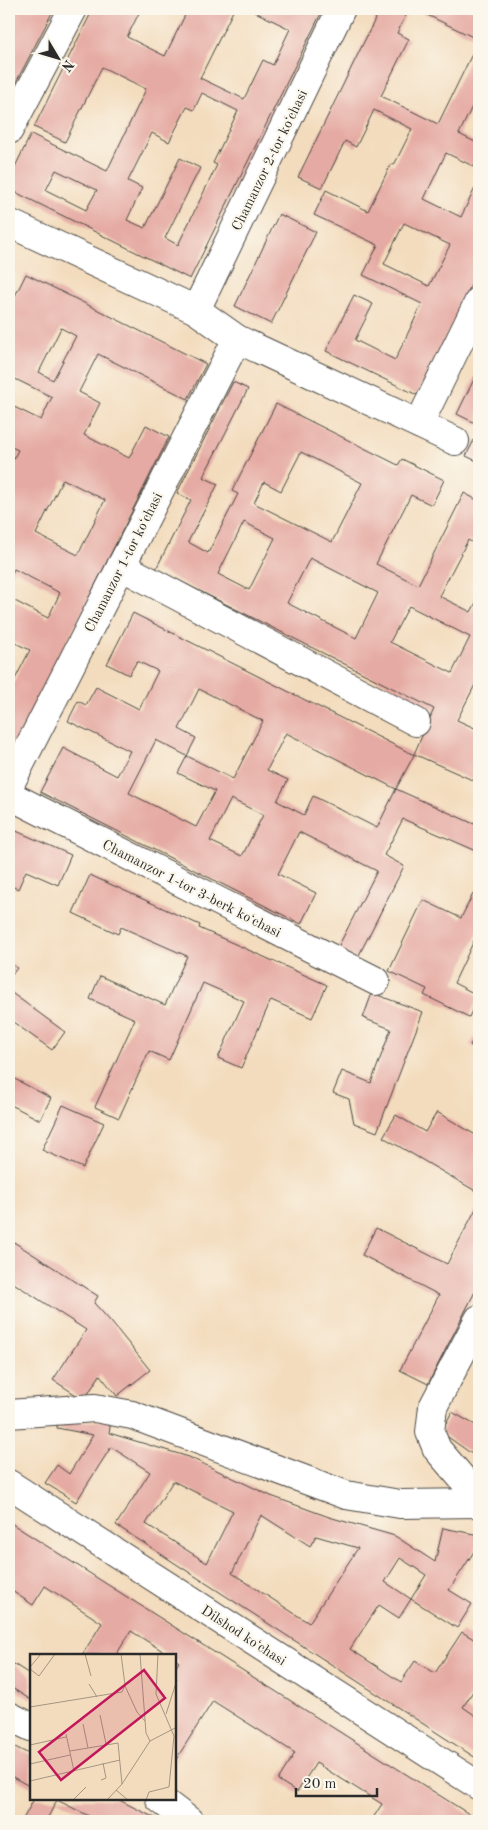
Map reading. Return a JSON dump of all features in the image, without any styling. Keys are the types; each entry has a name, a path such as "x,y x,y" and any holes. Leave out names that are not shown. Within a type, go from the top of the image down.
{"street":[{"path":"9,130 73,9"},
{"name":"Chamanzor 2-tor koʻchasi","path":"196,310 341,9"},
{"path":"9,223 196,310 236,339 456,441"},
{"path":"419,424 479,301"},
{"name":"Chamanzor 1-tor koʻchasi","path":"9,786 236,339"},
{"path":"121,566 416,722"},
{"name":"Chamanzor 1-tor 3-berk koʻchasi","path":"9,795 376,981"},
{"path":"479,1319 434,1407 430,1432 437,1449 479,1498"},
{"path":"9,1414 95,1408 132,1415 346,1495 400,1504 479,1503"},
{"name":"Dilshod koʻchasi","path":"9,1484 479,1786"},
{"path":"9,1716 30,1726"},
{"path":"161,1800 189,1821"}],"building":[{"path":"16,9 54,9 9,96 9,23"},
{"path":"93,9 141,9 127,37 165,56 188,9 234,9 200,78 244,99 263,60 273,65 290,29 249,9 323,9 190,279 9,189 9,179 31,134 107,171 146,89 102,67 65,142 34,127","holes":["202,93 238,111 213,163 217,165 178,245 165,238 200,168 180,158 145,228 127,220 142,188 128,181 152,133 169,142 187,107 194,110","56,170 97,190 86,210 46,190"]},
{"path":"380,9 409,9 397,33 409,39 381,96 438,124 476,46 479,48 479,92 459,134 479,144 479,169 446,153 424,199 461,217 479,180 479,269 417,395 326,351 354,295 373,304 355,340 395,360 422,304 363,275 378,245 314,215 326,190 368,211 391,164 394,165 412,129 374,110 356,147 345,141 322,188 298,177","holes":["404,223 450,245 429,286 384,264"]},
{"path":"415,9 479,9 479,40"},
{"path":"279,214 316,232 271,324 235,306"},
{"path":"26,274 206,364 188,399 98,354 79,392 100,403 84,435 129,458 146,425 169,437 9,758 9,684 12,685 30,650 9,640 9,598 48,618 60,593 14,569 9,579 9,468 18,450 9,446 9,408 10,405 41,420 52,397 9,376 9,308","holes":["61,328 76,336 53,380 39,372","63,479 105,500 78,555 36,534"]},
{"path":"479,369 479,425 457,414"},
{"path":"233,382 248,389 203,477 218,484 188,542 208,553 238,494 232,491 276,404 398,465 402,459 444,480 432,505 411,495 376,564 418,585 464,493 479,501 479,546 468,540 439,596 471,612 479,597 479,677 457,720 479,730 479,783 414,754 434,709 156,569 191,500 177,493","holes":["301,452 362,483 332,542 254,503 264,482 281,491","244,522 275,538 249,590 218,574","310,558 378,593 356,638 287,603","409,606 470,637 452,673 390,642"]},
{"path":"474,440 479,443 479,462 466,456"},
{"path":"133,613 414,755 396,789 474,824 479,811 479,852 403,819 384,855 404,866 357,959 337,949 377,871 299,832 278,874 316,893 301,924 40,792 63,748 117,776 130,751 68,721 78,701 86,705 96,687 139,709 158,671 137,661 129,675 107,664","holes":["199,689 263,721 233,779 187,756 196,738 179,729","286,733 396,789 377,828 313,796 304,815 277,801 288,780 267,770","156,740 187,756 178,773 215,791 196,827 129,793","231,799 263,815 242,856 210,841"]},
{"path":"14,830 71,855 58,885 26,871 18,889 9,885 9,841"},
{"path":"90,875 200,925 199,928 327,985 312,1018 271,1000 241,1068 218,1058 244,1001 203,983 169,1060 149,1051 119,1118 95,1107 135,1019 90,999 100,976 165,1005 187,956 121,927 118,934 73,913"},
{"path":"473,894 479,897 479,930 454,983 479,996 469,1017 424,995 427,989 389,971 423,900 461,918"},
{"path":"9,962 17,968 9,979"},
{"path":"9,991 65,1032 52,1050 9,1019"},
{"path":"372,993 423,1012 377,1132 354,1123 349,1099 333,1093 342,1071 371,1083 391,1029 363,1018"},
{"path":"479,1029 479,1050 470,1045"},
{"path":"9,1076 51,1098 40,1120 9,1104"},
{"path":"63,1105 104,1123 83,1168 42,1150"},
{"path":"437,1112 479,1137 479,1193 383,1137 396,1115 425,1132"},
{"path":"479,1203 479,1284 428,1384 400,1370 439,1295 362,1255 376,1228 447,1264"},
{"path":"9,1239 98,1296 94,1303 150,1370 117,1396 100,1375 84,1400 53,1380 86,1330 9,1280"},
{"path":"452,1412 479,1427 479,1459 441,1432"},
{"path":"111,1421 109,1433 189,1457 271,1496 329,1517 395,1536 435,1562 443,1528 479,1535 479,1544 449,1590 472,1604 457,1628 411,1599 399,1618 379,1605 350,1649 401,1682 415,1661 435,1673 462,1632 477,1641 479,1637 479,1682 463,1707 479,1718 479,1760 116,1525 150,1472 111,1447 76,1502 45,1483 57,1465 69,1474 93,1435 57,1428 57,1422","holes":["173,1481 233,1511 207,1563 146,1524","261,1515 310,1546 316,1536 358,1548 309,1623 232,1573","400,1558 426,1575 411,1599 385,1582"]},
{"path":"9,1522 479,1821 371,1821 382,1804 316,1763 297,1792 278,1780 295,1753 213,1701 176,1759 176,1666 179,1662 176,1660 176,1654 167,1654 131,1631 117,1654 83,1654 102,1623 45,1586 33,1605 9,1589"},
{"path":"9,1661 30,1674 30,1699 9,1686"},
{"path":"9,1744 30,1754 30,1786 9,1775"},
{"path":"33,1800 57,1800 46,1821 22,1821"},
{"path":"57,1800 119,1800 161,1821 99,1821"}]}
